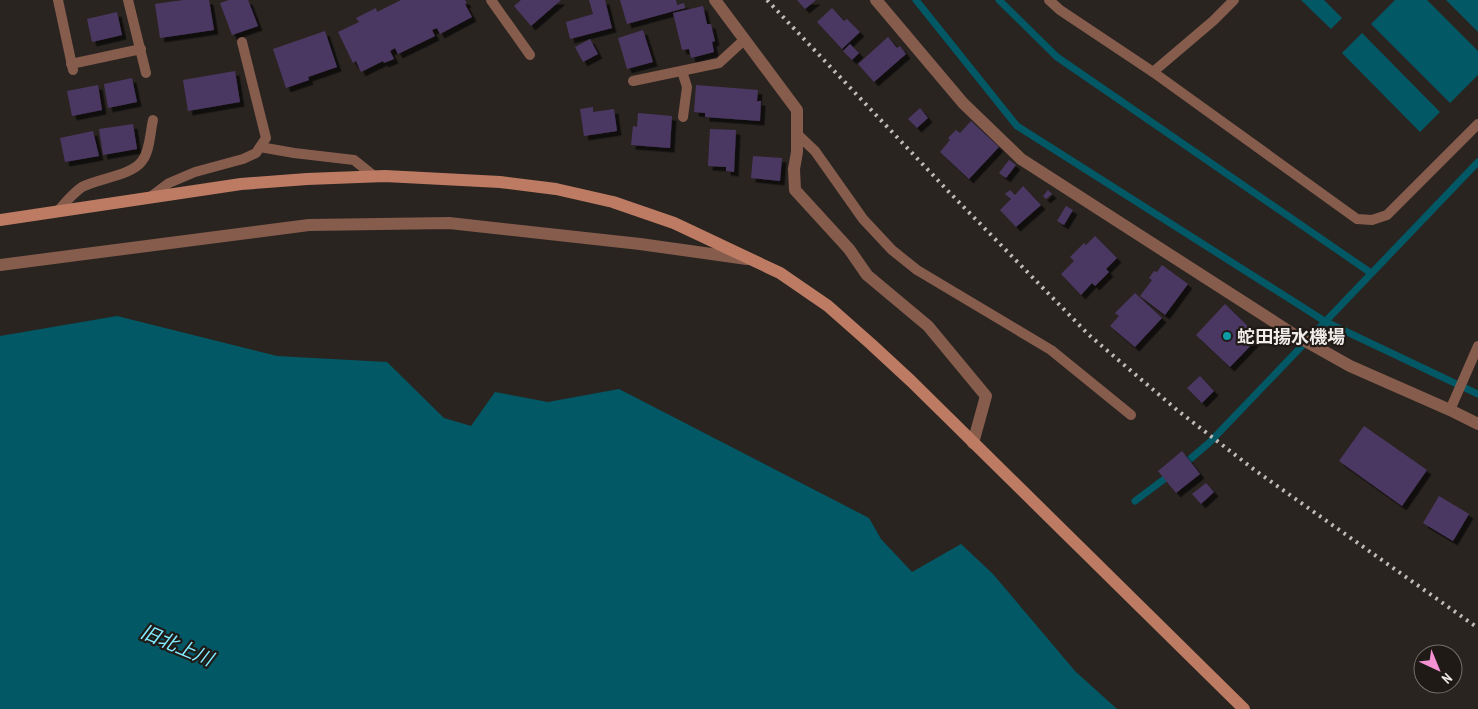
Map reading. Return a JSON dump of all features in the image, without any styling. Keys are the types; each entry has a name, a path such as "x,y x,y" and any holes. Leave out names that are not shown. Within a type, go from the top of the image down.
{"street":[{"path":"715,0 797,110 797,152 794,169 795,190 848,249 867,275 928,326 986,396 973,443"},
{"path":"876,0 963,103 1021,159 1293,334 1350,366 1478,424"},
{"path":"0,220 241,184 306,178 374,176 500,182 556,189 613,202 674,223 780,273 828,306 871,344 1244,709"},
{"path":"0,264 309,225 449,223 640,244 754,260"}],"lane":[{"path":"58,0 72,67 140,49"},
{"path":"128,0 146,73"},
{"path":"491,0 530,55"},
{"path":"1050,0 1060,10 1153,72 1357,219 1372,220 1387,215 1478,124"},
{"path":"1153,72 1213,21 1234,0"},
{"path":"634,81 719,63 744,40"},
{"path":"149,198 169,183 195,172 243,159 256,153 266,138 242,42"},
{"path":"682,71 687,87 683,116"},
{"path":"58,212 83,187 134,168 142,161 147,151 153,120"},
{"path":"797,134 815,151 864,219 892,250 918,270 1051,350 1131,415"},
{"path":"260,147 354,160 374,176"},
{"path":"1450,410 1478,346"}],"water":[{"path":"1301,0 1324,0 1342,18 1331,29"},
{"path":"1395,0 1427,0 1478,51 1478,75 1450,103 1371,24"},
{"path":"1446,0 1478,0 1478,32"},
{"path":"1362,33 1440,112 1420,132 1342,53"},
{"name":"旧北上川","path":"117,316 277,356 387,362 444,418 471,426 495,392 548,402 619,389 869,518 881,539 912,572 961,544 993,574 1075,671 1117,709 0,709 0,336"}],"building":[{"path":"183,0 209,0 214,30 160,38 155,4"},
{"path":"229,0 248,0 258,26 232,35 220,3"},
{"path":"401,0 465,0 467,3 465,4 472,17 440,34 437,28 432,30 435,36 398,54 395,48 390,51 394,59 384,63 383,61 361,72 356,61 353,63 338,32 359,22 356,18 376,8 377,12"},
{"path":"521,0 561,0 531,26 514,6"},
{"path":"589,0 605,0 612,28 570,39 566,22 593,14"},
{"path":"620,0 676,0 677,5 684,3 685,8 627,24"},
{"path":"797,0 816,0 805,9"},
{"path":"703,6 707,24 711,24 715,41 712,42 714,52 691,58 689,49 682,50 673,13"},
{"path":"832,8 844,21 847,19 860,32 842,49 817,22"},
{"path":"117,12 122,35 92,42 87,19"},
{"path":"643,30 653,62 627,69 618,38"},
{"path":"325,31 337,67 308,77 309,80 286,88 273,49"},
{"path":"888,37 897,48 900,46 906,54 874,82 858,64"},
{"path":"590,39 598,54 583,62 575,47"},
{"path":"850,44 859,53 852,60 843,51"},
{"path":"235,71 240,102 188,111 183,80"},
{"path":"132,78 137,102 108,108 104,84"},
{"path":"98,85 102,110 72,116 67,91"},
{"path":"696,85 758,90 757,101 761,101 760,121 705,117 705,113 694,112"},
{"path":"593,107 593,112 614,109 617,131 584,136 580,109"},
{"path":"920,108 928,118 917,128 908,119"},
{"path":"638,113 672,116 670,148 631,145 633,126 637,127"},
{"path":"971,121 999,147 969,179 940,152 950,140 948,138 956,130 960,133"},
{"path":"133,124 137,149 103,155 99,129"},
{"path":"710,129 736,130 734,172 726,171 726,167 708,166"},
{"path":"93,131 99,156 65,162 60,138"},
{"path":"753,156 782,158 780,181 751,178"},
{"path":"1009,160 1016,165 1006,178 999,173"},
{"path":"1023,186 1041,205 1016,227 1000,210 1011,199 1005,194 1010,190 1015,195"},
{"path":"1048,190 1052,194 1046,199 1043,196"},
{"path":"1066,206 1073,210 1064,225 1057,221"},
{"path":"1095,236 1117,258 1106,269 1109,272 1095,286 1092,283 1081,295 1061,274 1074,261 1070,257 1084,243 1086,245"},
{"path":"1162,265 1188,284 1165,315 1140,296 1152,280 1149,278"},
{"path":"1135,293 1162,318 1135,347 1110,326 1119,316 1115,313"},
{"name":"蛇田揚水機場","path":"1225,304 1259,337 1230,367 1196,335"},
{"path":"1200,376 1214,391 1202,403 1187,388"},
{"path":"1364,426 1427,470 1402,506 1339,461"},
{"path":"1182,451 1200,474 1176,493 1158,471"},
{"path":"1206,483 1214,492 1201,504 1192,494"},
{"path":"1439,496 1469,514 1453,541 1423,523"}],"waterway":[{"path":"916,0 1017,126 1326,322 1478,394"},
{"path":"999,0 1057,57 1371,273"},
{"path":"1182,466 1210,442 1478,162"},
{"path":"1135,501 1171,474"}],"railway":[{"path":"767,0 949,192 1089,335 1177,410 1256,471 1478,628"}],"place":[{"name":"蛇田揚水機場","path":"1227,336"}]}
